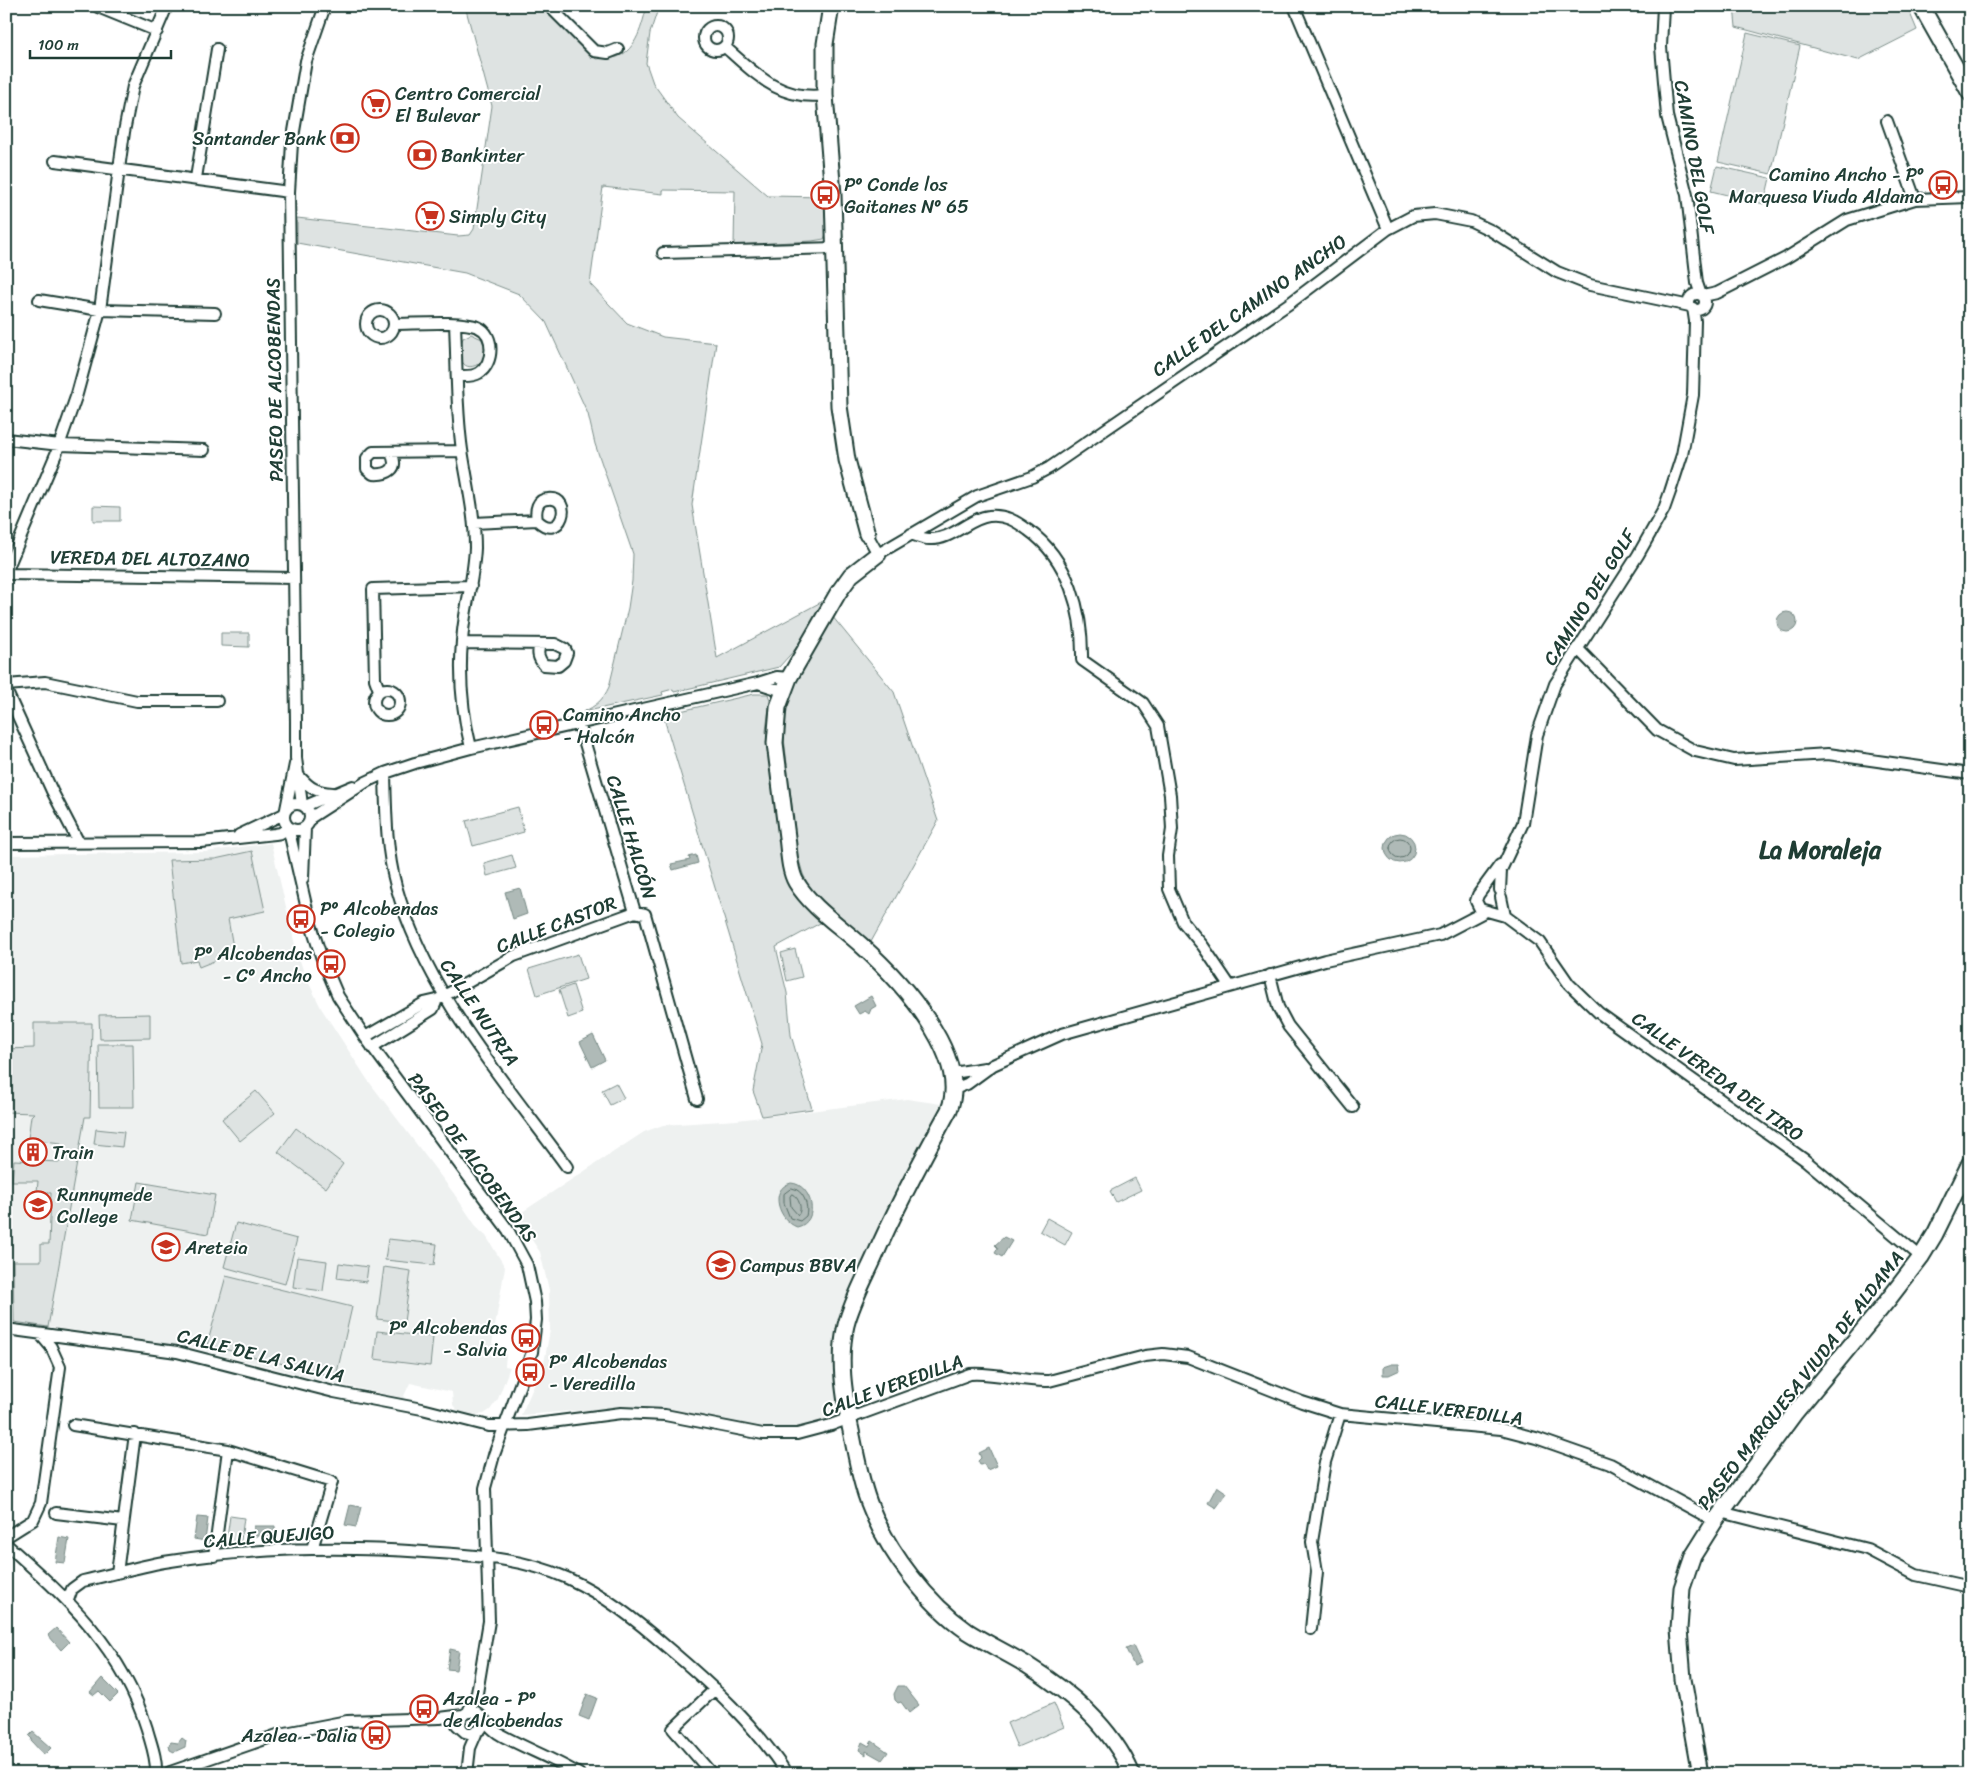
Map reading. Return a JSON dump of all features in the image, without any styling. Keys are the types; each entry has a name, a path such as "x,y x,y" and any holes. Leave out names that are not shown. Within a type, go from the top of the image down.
{"street":[{"path":"6,573 60,444 77,394 100,310 119,170 133,86 168,6"},
{"name":"PASEO DE ALCOBENDAS","path":"304,805 296,758 289,192 292,143 306,61 325,6"},
{"path":"549,6 594,51 608,53 618,48"},
{"path":"830,6 825,44 826,95 834,195 839,406 847,460 873,557 851,575 838,593 786,685 776,720 776,743 794,880 808,899 863,946 909,995 942,1044 953,1073 954,1089 949,1110 890,1220 854,1300 846,1326 842,1360 849,1418 859,1470 871,1508 883,1533 919,1586 939,1607 967,1630 1029,1666 1070,1696 1103,1725 1132,1774"},
{"path":"1294,6 1388,229"},
{"name":"CAMINO DEL GOLF","path":"1500,893 1500,875 1523,823 1537,735 1542,716 1555,684 1638,555 1664,509 1682,454 1693,395 1697,283 1687,195 1667,116 1661,47 1663,6"},
{"path":"1921,6 1970,94"},
{"path":"98,7 157,31"},
{"path":"725,47 760,78 774,86 794,95 807,97 826,95"},
{"path":"196,178 217,49"},
{"path":"1887,121 1915,199"},
{"path":"55,161 196,178 289,192"},
{"path":"1697,302 1786,258 1847,220 1915,199 1970,197"},
{"name":"CALLE DEL CAMINO ANCHO","path":"873,557 977,496 1032,477 1049,468 1290,303 1388,229 1413,216 1434,214 1458,217 1490,230 1557,272 1590,285 1670,300 1697,302"},
{"path":"663,254 835,248"},
{"path":"39,300 100,310 215,313"},
{"path":"394,324 455,324 477,327 488,336 490,344 489,360 484,369 470,376 457,376"},
{"path":"455,324 456,402 474,523 474,551 462,643 461,688 465,723 471,748"},
{"path":"6,440 204,450"},
{"path":"391,453 462,451"},
{"path":"911,534 931,539 948,534 988,516 1003,516 1040,538 1061,564 1075,598 1083,636 1082,660 1143,703 1158,726 1170,795 1172,829 1168,856 1168,889 1183,922 1203,946 1230,986"},
{"path":"474,523 537,520"},
{"name":"VEREDA DEL ALTOZANO","path":"6,573 294,578"},
{"path":"379,690 375,680 373,589 470,586"},
{"path":"462,643 540,644"},
{"path":"1578,648 1657,730 1695,751 1734,760 1828,754 1970,774"},
{"path":"288,827 294,830 305,828 310,818 385,772 471,748 758,683 771,678 786,685"},
{"path":"6,685 45,682 137,702 217,701"},
{"path":"758,683 786,685"},
{"path":"6,690 15,714 78,841"},
{"name":"CALLE HALCÓN","path":"579,724 635,912 646,914 697,1099"},
{"name":"PASEO DE ALCOBENDAS","path":"285,811 296,758"},
{"name":"CALLE NUTRIA","path":"385,772 387,821 395,884 413,938 440,998 567,1167"},
{"path":"300,777 308,787 318,792 332,793"},
{"path":"229,839 285,811 294,804 304,805 332,793 366,782"},
{"path":"304,805 310,818"},
{"path":"285,811 288,827"},
{"path":"6,843 78,841 160,842 229,839 281,833 288,827"},
{"name":"PASEO DE ALCOBENDAS","path":"288,827 304,894 325,964 338,996 365,1037 508,1230 527,1265 535,1302 534,1340 528,1362 504,1425 485,1488 489,1621 477,1693 481,1717"},
{"name":"PASEO DE ALCOBENDAS","path":"304,894 305,828"},
{"path":"1464,922 1478,895 1507,856"},
{"path":"1486,886 1496,886 1500,893 1505,916"},
{"path":"953,1073 973,1071 993,1065 1062,1034 1230,986 1326,960 1440,935 1495,907 1500,893"},
{"name":"CALLE VEREDA DEL TIRO","path":"1476,901 1478,907 1505,916 1540,942 1569,984 1599,1013 1806,1160 1921,1257"},
{"name":"CALLE CASTOR","path":"365,1037 424,1003 440,998 514,956 635,912"},
{"path":"1270,975 1278,1007 1288,1026 1353,1107"},
{"name":"CALLE CASTOR","path":"372,1046 433,1009 440,998"},
{"path":"954,1089 963,1086 993,1065"},
{"name":"PASEO MARQUESA VIUDA DE ALDAMA","path":"1700,1774 1683,1678 1680,1603 1684,1576 1693,1556 1718,1516 1794,1414 1921,1257 1935,1234 1970,1163"},
{"name":"CALLE DE LA SALVIA","path":"6,1329 177,1352 334,1392 422,1409 479,1424 504,1425"},
{"path":"6,1537 33,1520 41,1503 60,1368 51,1347 40,1334"},
{"name":"CALLE VEREDILLA","path":"504,1425 528,1425 602,1414 666,1414 780,1436 813,1431 970,1374 991,1373 1033,1382 1049,1381 1145,1356 1163,1354 1197,1360 1302,1402 1340,1414 1501,1429 1524,1434 1610,1464 1718,1516 1867,1549 1916,1575 1970,1587"},
{"path":"1311,1629 1317,1572 1312,1542 1325,1462 1340,1414"},
{"path":"73,1425 228,1450 332,1482 312,1549"},
{"path":"117,1573 135,1434"},
{"path":"214,1556 228,1450"},
{"path":"56,1513 123,1521"},
{"path":"6,1544 68,1600 105,1644 124,1672 142,1715 156,1758 157,1774 171,1773 280,1734 338,1723 440,1718 465,1713 481,1717 501,1735 548,1756 579,1774"},
{"name":"CALLE QUEJIGO","path":"68,1600 76,1585 163,1562 214,1556 312,1549 392,1550 502,1559 538,1568 592,1590 630,1616 715,1689 754,1730 787,1774"},
{"path":"712,1774 672,1730 715,1689"},
{"name":"PASEO DE ALCOBENDAS","path":"465,1713 477,1693"},
{"path":"462,1728 460,1722 465,1713"},
{"path":"467,1774 470,1748 477,1733 481,1717"},
{"path":"440,1718 462,1728 468,1734 501,1735"},
{"path":"184,1774 197,1764"}],"shaded area":[{"path":"465,6 542,6 596,59 615,58 624,54 638,36 647,6 659,6 650,33 646,63 653,83 678,118 768,196 826,197 828,229 824,239 734,245 735,191 663,190 663,194 603,187 590,284 627,323 663,337 716,343 692,505 717,658 823,601 799,645 779,667 674,692 673,689 662,692 663,695 583,712 599,702 609,687 628,608 633,554 595,444 588,414 546,322 519,294 465,273 297,243 297,218 458,236 470,235 474,229 492,106"},
{"path":"1734,6 1907,6 1917,30 1858,60 1736,27"},
{"path":"1747,33 1800,46 1771,174 1718,162"},
{"path":"1717,166 1770,178 1764,204 1711,191"},
{"path":"471,334 482,339 485,345 483,361 470,367 466,366 463,362 460,351 463,338"},
{"path":"93,506 120,507 120,521 93,521"},
{"path":"832,616 894,692 938,821 871,942 812,894 798,857 783,730 787,707 796,682"},
{"path":"221,633 249,633 249,647 221,646"},
{"path":"754,694 768,694 770,700 766,731 779,835 791,886 802,902 822,922 776,947 787,993 791,1035 812,1109 762,1116 753,1091 762,1044 663,715"},
{"path":"518,807 524,832 473,846 466,821"},
{"path":"271,843 295,945 304,973 321,1008 367,1079 455,1195 478,1229 486,1236 505,1267 492,1344 496,1345 495,1352 506,1354 505,1366 510,1367 498,1399 490,1410 484,1414 477,1415 458,1411 453,1405 452,1392 410,1383 403,1398 328,1382 193,1347 6,1321 6,855 205,852"},
{"path":"252,851 265,911 228,919 234,953 199,967 197,960 181,963 169,860 215,859"},
{"path":"512,855 516,868 487,876 484,863"},
{"path":"795,949 802,977 787,981 781,953"},
{"path":"578,954 586,979 537,995 529,969"},
{"path":"573,985 582,1013 568,1018 559,990"},
{"path":"150,1014 150,1038 100,1039 99,1015"},
{"name":"Runnymede College","path":"34,1023 92,1023 90,1117 85,1117 48,1327 14,1322 13,1261 41,1261 41,1244 49,1244 51,1193 37,1192 38,1181 12,1181 14,1160 60,1162 61,1143 28,1139 31,1116 34,1113 6,1112 6,1049 34,1048"},
{"path":"98,1044 133,1044 134,1107 99,1107"},
{"path":"616,1083 624,1098 610,1105 602,1090"},
{"path":"256,1091 275,1113 240,1141 222,1119"},
{"name":"Campus BBVA","path":"907,1099 941,1104 877,1230 836,1333 833,1361 838,1412 833,1417 793,1429 771,1428 641,1406 521,1415 544,1363 550,1330 549,1290 540,1252 516,1216 644,1132 663,1125 737,1120"},
{"path":"296,1128 343,1164 326,1188 278,1152"},
{"path":"96,1129 124,1132 122,1147 94,1144"},
{"path":"1135,1178 1141,1190 1116,1202 1110,1191"},
{"path":"139,1182 215,1195 208,1234 132,1220"},
{"path":"1047,1218 1072,1232 1065,1245 1040,1231"},
{"path":"236,1223 297,1239 285,1284 224,1267"},
{"path":"388,1239 437,1244 434,1265 385,1260"},
{"path":"297,1257 327,1261 323,1291 293,1287"},
{"path":"339,1263 368,1267 366,1282 337,1278"},
{"path":"384,1267 411,1271 404,1322 377,1319"},
{"path":"226,1276 352,1307 336,1377 207,1345"},
{"path":"377,1331 433,1337 430,1366 374,1359"},
{"path":"230,1516 244,1518 240,1547 226,1545"},
{"path":"1054,1703 1064,1727 1017,1747 1007,1723"}],"water":[{"path":"1783,612 1791,612 1797,618 1797,626 1791,632 1783,632 1777,626 1777,618"},
{"path":"1400,833 1411,837 1415,848 1411,859 1400,863 1389,859 1385,848 1389,837"},
{"path":"696,855 698,863 673,870 671,864 690,860 689,857"},
{"path":"520,888 527,914 513,919 505,892"},
{"path":"871,996 876,1006 871,1009 869,1014 865,1011 859,1014 854,1006"},
{"path":"593,1035 605,1060 592,1067 580,1042"},
{"path":"791,1183 798,1185 804,1190 811,1204 809,1218 804,1224 797,1227 791,1224 781,1212 778,1198 784,1186"},
{"path":"1004,1237 1012,1241 1002,1257 995,1253 998,1248 995,1245"},
{"path":"1399,1364 1400,1370 1389,1375 1383,1375 1383,1367"},
{"path":"989,1448 997,1466 987,1470 984,1464 980,1465 978,1461 981,1458 979,1453"},
{"path":"1217,1486 1227,1493 1216,1508 1208,1503"},
{"path":"350,1505 361,1507 356,1527 345,1525"},
{"path":"197,1517 208,1518 205,1541 194,1539"},
{"path":"254,1526 275,1526 275,1536 254,1536"},
{"path":"59,1537 69,1539 65,1563 55,1562"},
{"path":"56,1628 69,1642 61,1650 48,1635"},
{"path":"1133,1646 1141,1663 1134,1666 1126,1649"},
{"path":"450,1649 459,1651 456,1670 447,1669"},
{"path":"102,1678 118,1694 110,1702 99,1691 94,1695 90,1692"},
{"path":"898,1686 904,1686 919,1705 909,1713 901,1702 898,1703 895,1700 894,1694"},
{"path":"587,1694 597,1698 589,1720 579,1716"},
{"path":"33,1732 51,1748 44,1755 31,1741 32,1739 29,1736"},
{"path":"182,1738 186,1741 185,1747 174,1752 170,1750 169,1745 171,1742 178,1743"},
{"path":"872,1741 888,1752 882,1760 866,1751 866,1755 859,1750 862,1742 869,1746"}],"place":[{"name":"Centro Comercial El Bulevar","path":"376,104"},
{"name":"Santander Bank","path":"345,138"},
{"name":"Bankinter","path":"422,155"},
{"name":"Camino Ancho - Pº Marquesa Viuda Aldama","path":"1943,185"},
{"name":"Pº Conde los Gaitanes Nº 65","path":"825,195"},
{"name":"Simply City","path":"430,216"},
{"name":"Camino Ancho - Halcón","path":"544,725"},
{"name":"Pº Alcobendas - Colegio","path":"301,919"},
{"name":"Pº Alcobendas - Cº Ancho","path":"331,964"},
{"name":"Train","path":"33,1152"},
{"name":"Runnymede College","path":"38,1205"},
{"name":"Areteia","path":"166,1247"},
{"name":"Campus BBVA","path":"721,1265"},
{"name":"Pº Alcobendas - Salvia","path":"526,1338"},
{"name":"Pº Alcobendas - Veredilla","path":"530,1372"},
{"name":"Azalea - Pº de Alcobendas","path":"424,1709"},
{"name":"Azalea - Dalia","path":"376,1735"}],"district":[{"name":"La Moraleja","path":"1820,850"}]}
